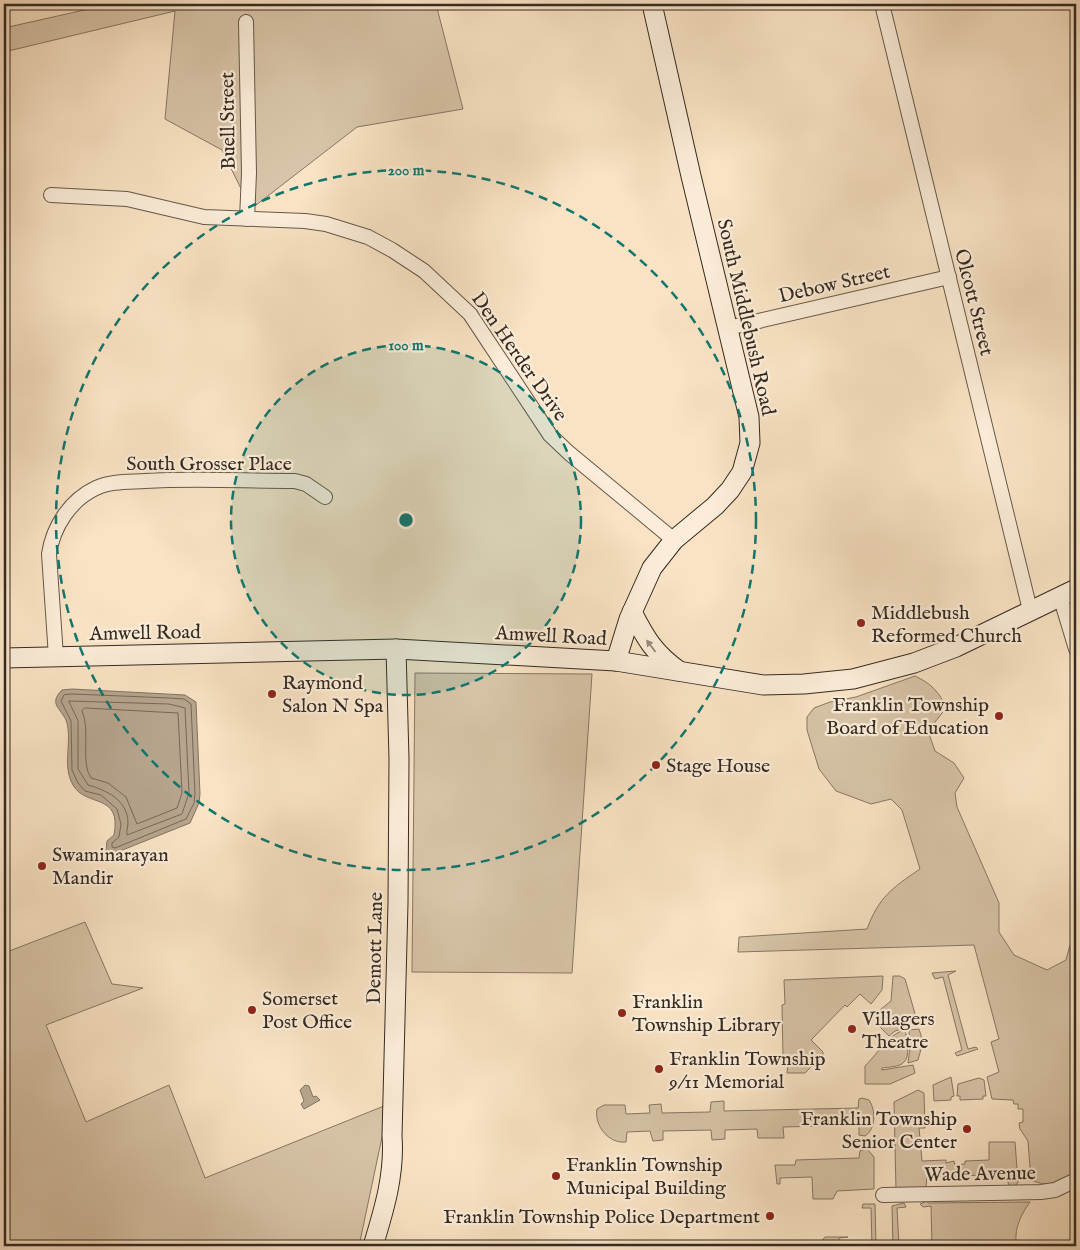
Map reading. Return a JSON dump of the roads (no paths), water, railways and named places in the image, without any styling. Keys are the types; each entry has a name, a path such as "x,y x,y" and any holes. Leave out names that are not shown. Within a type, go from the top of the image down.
{"street":[{"name":"South Middlebush Road","path":"616,661 632,612 652,568 674,540 730,490 742,472 748,457 749,417 652,4"},
{"name":"Olcott Street","path":"882,4 1030,610"},
{"name":"Buell Street","path":"246,22 249,173 247,219"},
{"name":"Den Herder Drive","path":"51,195 127,200 204,217 306,221 348,230 392,250 424,271 470,314 550,435 674,540"},
{"name":"Debow Street","path":"728,328 949,277"},
{"name":"South Grosser Place","path":"56,656 49,554 51,542 56,526 76,502 96,488 120,482 165,480 295,481 306,484 325,497"},
{"name":"Amwell Road","path":"4,658 396,649 616,661 763,685 804,684 853,679 914,664 956,647 1068,593"},
{"path":"1068,593 1076,649"},
{"path":"632,612 650,645 661,658 680,672"},
{"name":"Demott Lane","path":"373,1246 385,1209 394,1154 392,1136 399,769 396,649"},
{"name":"Wade Avenue","path":"883,1195 1041,1192 1055,1190 1076,1180"}],"water":[{"path":"62,690 185,695 196,702 200,794 199,803 190,823 115,853 106,851 107,841 114,835 115,821 113,812 108,806 79,792 73,785 68,770 67,723 57,707 56,700"},
{"path":"305,1085 309,1086 313,1097 316,1096 320,1100 304,1109 301,1104 304,1101 300,1090"}],"place":[{"name":"Middlebush Reformed Church","path":"861,623"},
{"name":"Raymond Salon N Spa","path":"272,694"},
{"name":"Franklin Township Board of Education","path":"999,716"},
{"name":"Stage House","path":"656,765"},
{"name":"Swaminarayan Mandir","path":"42,866"},
{"name":"Somerset Post Office","path":"252,1010"},
{"name":"Franklin Township Library","path":"622,1013"},
{"name":"Villagers Theatre","path":"852,1029"},
{"name":"Franklin Township 9/11 Memorial","path":"659,1069"},
{"name":"Franklin Township Senior Center","path":"967,1129"},
{"name":"Franklin Township Municipal Building","path":"556,1176"},
{"name":"Franklin Township Police Department","path":"770,1216"}]}
